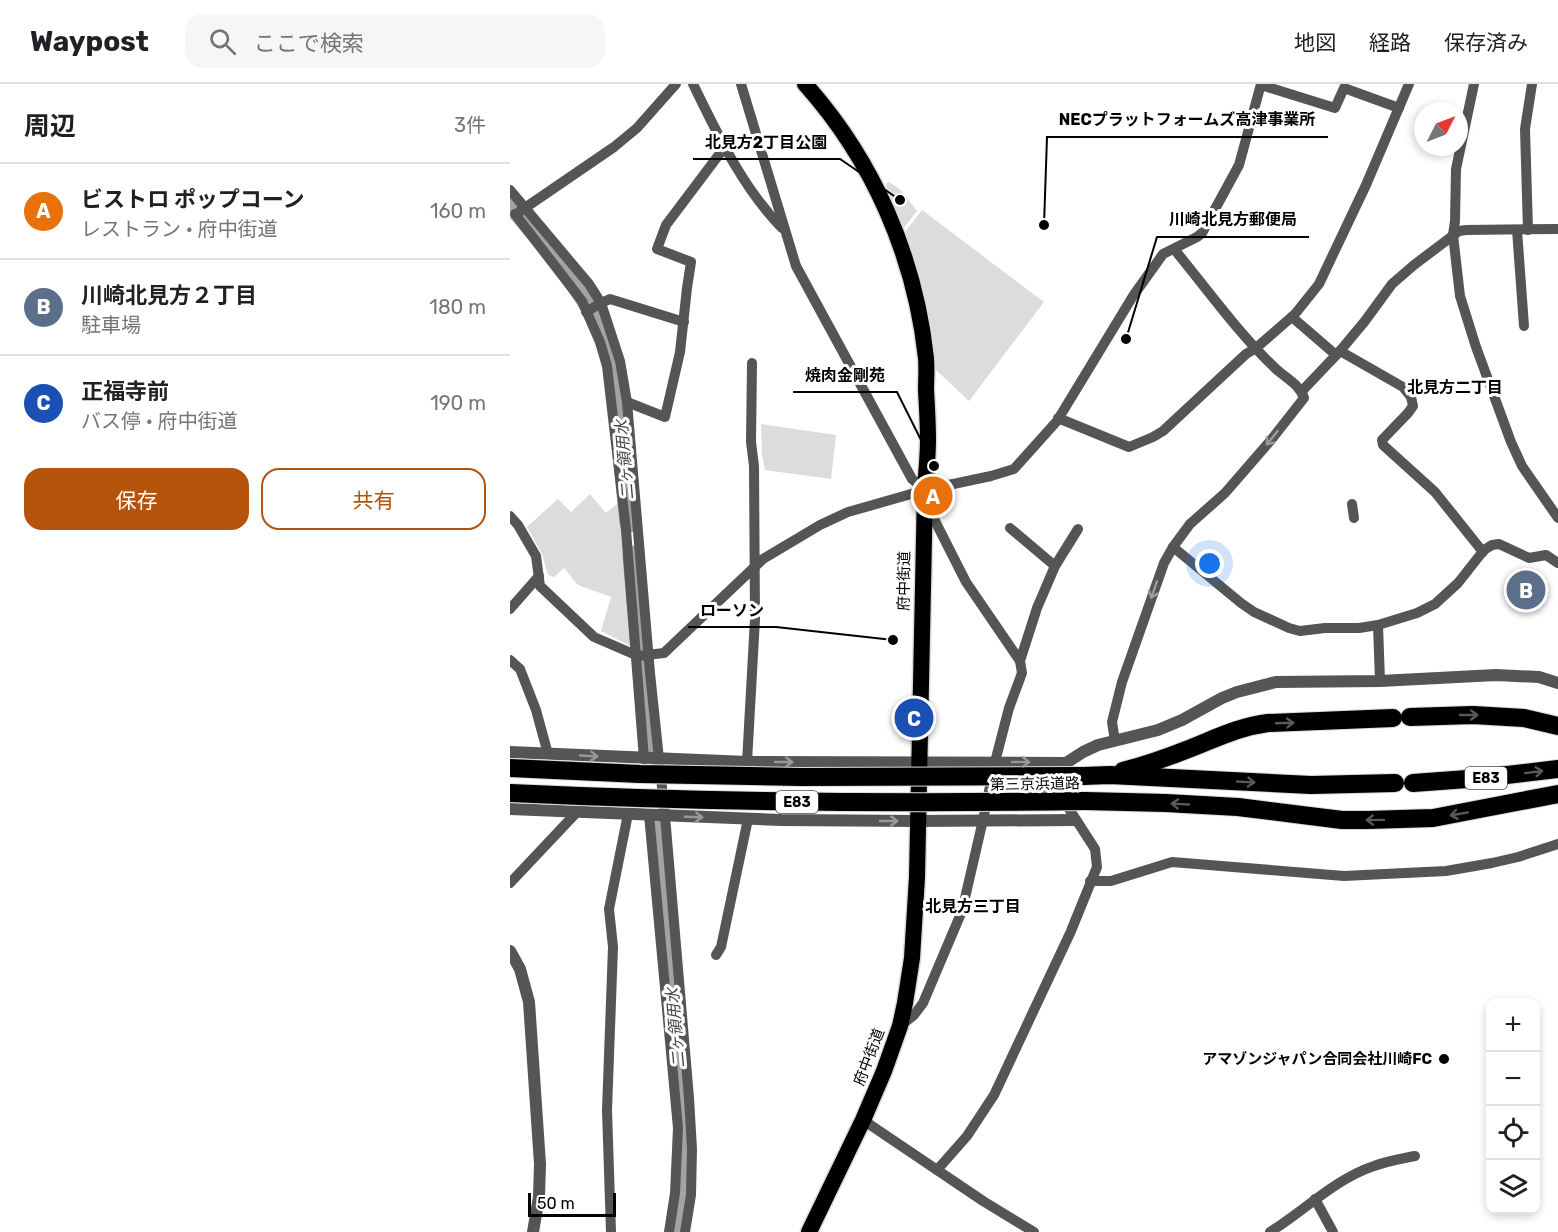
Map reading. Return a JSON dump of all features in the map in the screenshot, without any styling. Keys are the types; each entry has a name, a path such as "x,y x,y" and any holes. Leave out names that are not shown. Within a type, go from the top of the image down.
{"highway":[{"name":"府中街道","path":"805,84 845,134 874,183 900,242 918,303 926,361 928,439 912,958 900,1026 884,1071 809,1232"},
{"path":"1110,776 1158,761 1233,730 1268,723 1473,715 1524,718 1558,726"},
{"name":"第三京浜道路","path":"510,768 640,774 789,777 1110,776 1311,785 1404,783 1481,778 1558,769"},
{"name":"第三京浜道路","path":"510,793 641,799 765,801 1166,803 1239,807 1342,820 1433,818 1558,794"}],"street":[{"path":"518,212 614,147 637,128 676,84"},
{"path":"693,84 724,148 768,214 784,231"},
{"path":"741,84 796,266 912,479 925,490"},
{"path":"1058,418 1129,447 1153,437 1240,359 1292,317 1319,284 1366,185 1409,84"},
{"path":"1474,84 1456,169 1453,235 1460,296 1511,442 1522,466 1558,518"},
{"path":"1524,326 1522,230 1525,129 1532,84"},
{"path":"510,516 518,525 536,556 540,586 594,637 642,655 664,653 763,559 820,525 848,513 925,490 1014,469 1058,418 1133,296 1162,254 1202,233 1239,165 1261,85 1335,108 1344,88 1399,108"},
{"path":"627,402 665,417 680,352 691,262 657,249 666,225 724,148"},
{"path":"510,190 518,212 582,301 600,342 609,375 642,655 660,759 689,1098 687,1148 691,1195 685,1232"},
{"path":"518,212 589,284 601,303 620,361 627,402 642,655 644,759"},
{"path":"1302,391 1365,321 1392,284 1459,231 1558,229"},
{"path":"1115,741 1112,722 1122,682 1164,563 1173,546 1190,524 1226,493 1304,398 1302,391 1256,348 1174,249"},
{"path":"586,312 610,299 684,322"},
{"path":"1292,317 1338,353 1403,387 1411,397 1413,406 1382,440 1383,445 1435,492 1483,552"},
{"path":"747,762 755,619 754,466 751,442 752,363"},
{"path":"1352,504 1354,518"},
{"path":"900,1026 914,1015 923,1003 962,911 995,762 1009,708 1022,673 1020,661 966,582 933,517 924,513"},
{"path":"1010,528 1055,566"},
{"path":"1020,661 1037,608 1058,559 1078,529"},
{"path":"1173,546 1254,612 1300,631 1359,628 1378,625 1417,613 1435,604 1458,583 1492,544 1499,544 1530,558 1546,555 1558,563"},
{"path":"510,609 539,576"},
{"path":"1378,625 1380,681"},
{"path":"510,660 520,669 536,710 548,754"},
{"path":"510,773 795,795 918,789 991,781 1037,782 1098,745 1158,729 1182,720 1237,692 1276,682 1380,681 1496,675 1539,677 1558,683"},
{"path":"510,752 747,762 1069,762"},
{"path":"918,789 988,794 1050,795 1061,786 1069,762"},
{"path":"510,786 662,784"},
{"path":"938,1170 967,1136 994,1095 1071,931 1096,867 1095,849 1057,790"},
{"path":"510,808 748,819 1075,820"},
{"path":"510,884 577,812"},
{"path":"611,1232 607,1110 613,947 609,909 628,814"},
{"path":"649,815 678,1128 675,1193 669,1232"},
{"path":"716,955 721,947 748,819"},
{"path":"1090,881 1111,881 1172,862 1344,876 1446,871 1518,858 1558,844"},
{"path":"511,954 520,969 530,1002 540,1164 539,1197 533,1232"},
{"path":"863,1120 1034,1232"},
{"path":"1270,1232 1356,1173 1373,1166 1415,1156"},
{"path":"1316,1199 1333,1232"}],"shaded area":[{"path":"888,182 900,190 917,211 903,229 887,189"},
{"path":"922,210 1044,302 969,401 936,370 926,303 905,232"},
{"path":"761,424 836,435 831,479 765,470"},
{"path":"590,494 606,513 619,502 632,647 601,631 611,597 578,585 564,568 554,577 548,575 542,554 527,527 558,499 571,512"}],"waterway":[{"name":"二ヶ領用水","path":"510,201 571,277 594,312 608,347 615,374 630,522"},
{"name":"二ヶ領用水","path":"633,556 650,750"},
{"name":"二ヶ領用水","path":"656,823 683,1111 684,1193 677,1232"}],"place":[{"name":"北見方2丁目公園","path":"900,200"},
{"name":"NECプラットフォームズ高津事業所","path":"1044,225"},
{"name":"川崎北見方郵便局","path":"1126,339"},
{"name":"焼肉金剛苑","path":"934,466"},
{"name":"ビストロ ポップコーン","path":"933,496"},
{"name":"川崎北見方２丁目","path":"1526,590"},
{"name":"ローソン","path":"893,640"},
{"name":"正福寺前","path":"914,718"},
{"name":"アマゾンジャパン合同会社川崎FC","path":"1444,1059"}],"district":[{"name":"北見方二丁目","path":"1455,387"},
{"name":"北見方三丁目","path":"973,906"}]}
